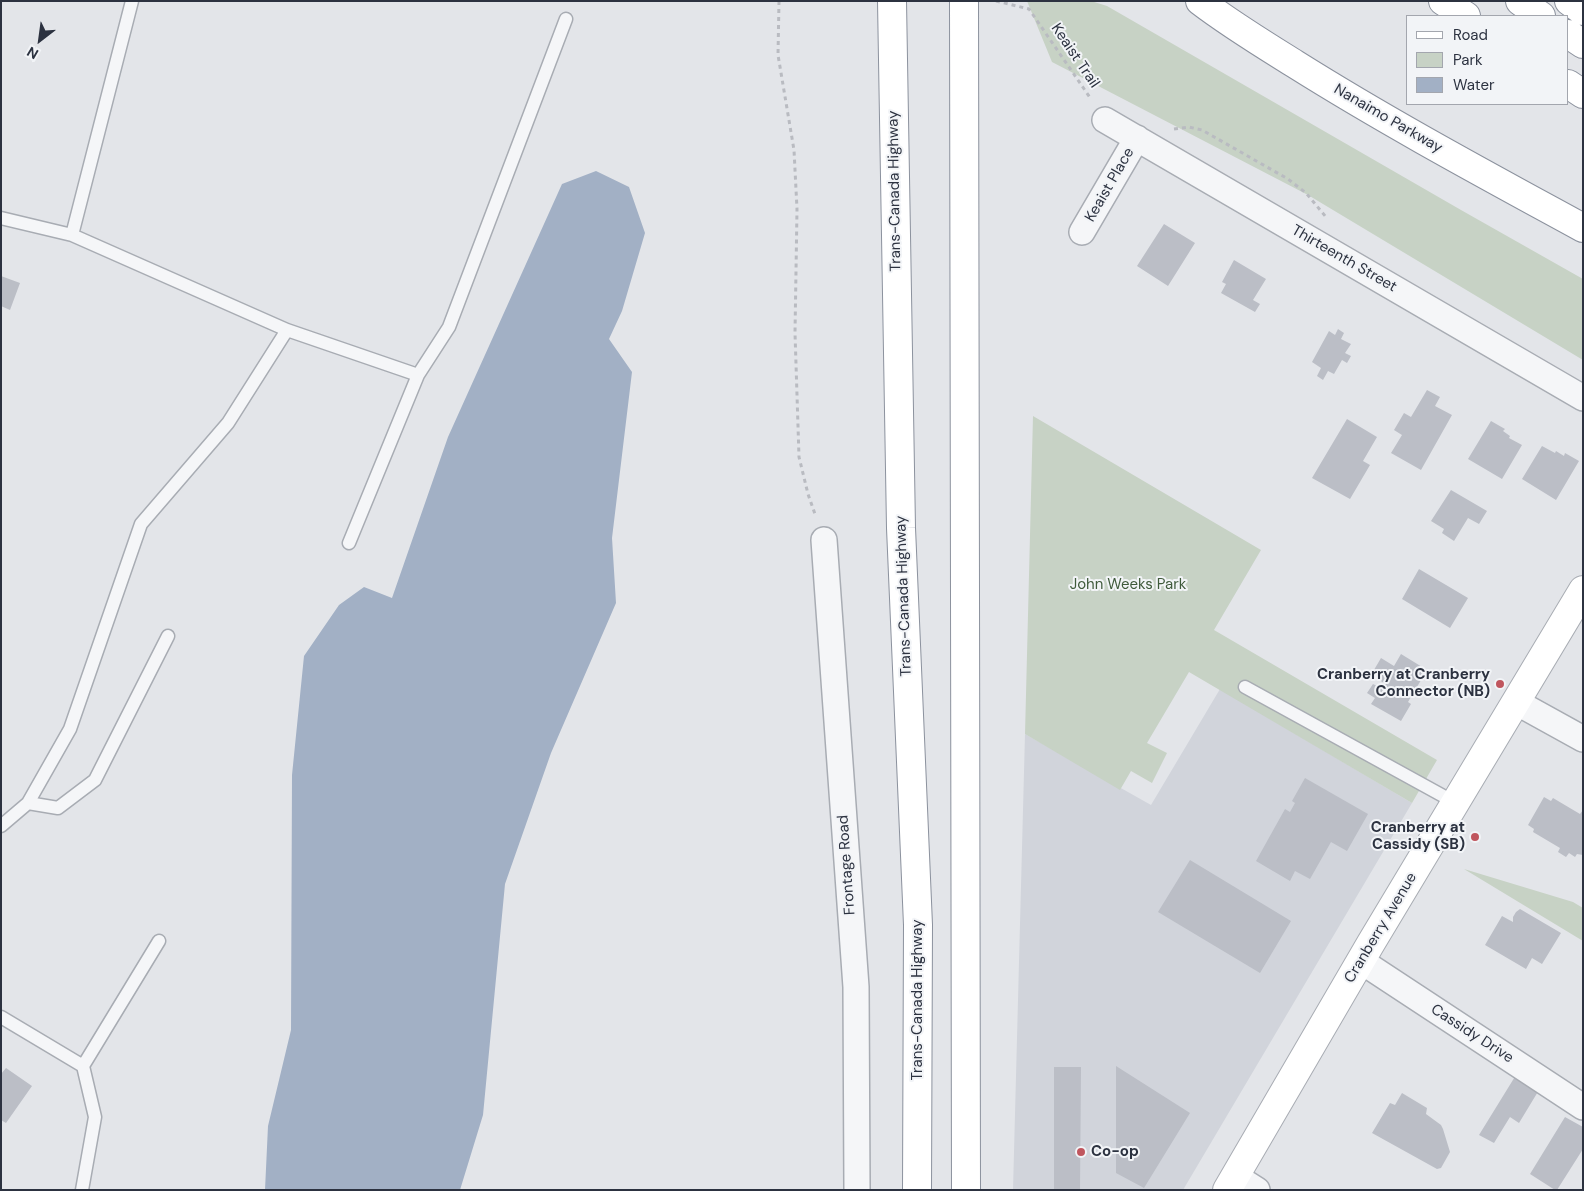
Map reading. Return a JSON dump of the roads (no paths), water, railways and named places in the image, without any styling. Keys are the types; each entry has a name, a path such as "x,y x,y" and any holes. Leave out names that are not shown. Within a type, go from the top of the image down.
{"main road":[{"name":"Trans-Canada Highway","path":"892,1 901,528 918,925 918,1190"},
{"path":"964,1 966,1190"},
{"name":"Nanaimo Parkway","path":"1200,1 1221,17 1332,87 1583,228"},
{"path":"1443,1 1464,15"},
{"path":"1520,1 1540,15"},
{"path":"1569,1 1583,11"},
{"path":"1569,35 1583,44"},
{"path":"1569,85 1583,94"},
{"name":"Cranberry Avenue","path":"1240,1185 1361,961 1583,590"}],"street":[{"name":"Thirteenth Street","path":"1106,120 1583,398"},
{"name":"Keaist Place","path":"1082,232 1137,138"},
{"name":"Frontage Road","path":"824,540 856,987 857,1190"},
{"path":"1516,702 1583,739"},
{"name":"Cassidy Drive","path":"1361,961 1583,1107"}],"lane":[{"path":"72,235 132,1"},
{"path":"349,543 418,375 449,327 566,20"},
{"path":"1,218 72,235 288,330 418,375"},
{"path":"1,826 28,803 70,729 141,524 228,423 288,330"},
{"path":"28,803 58,808 95,780 168,636"},
{"path":"1245,687 1456,803"},
{"path":"82,1190 95,1118 83,1066 159,941"},
{"path":"1,1017 83,1066"}],"water":[{"path":"596,171 629,187 645,233 622,311 609,339 632,372 612,538 616,603 551,753 505,884 483,1115 460,1190 265,1190 268,1126 291,1030 292,775 304,656 339,605 364,587 392,598 448,437 562,184"}],"place":[{"name":"Cranberry at Cranberry Connector (NB)","path":"1500,684"},
{"name":"Cranberry at Cassidy (SB)","path":"1475,837"},
{"name":"Co-op","path":"1081,1152"}],"park label":[{"name":"John Weeks Park","path":"1128,585"}]}
